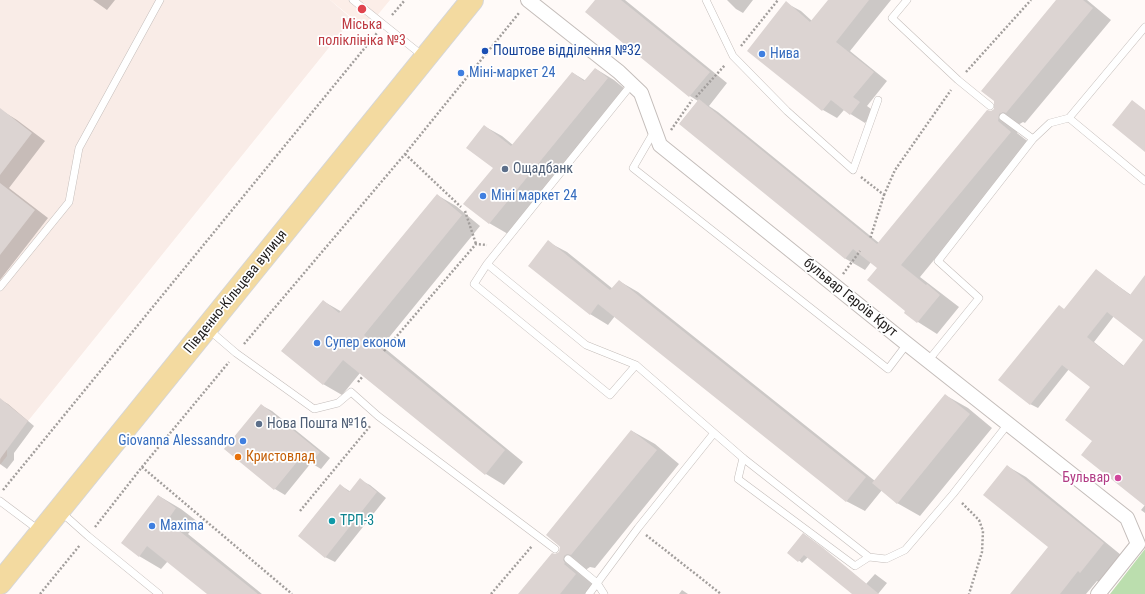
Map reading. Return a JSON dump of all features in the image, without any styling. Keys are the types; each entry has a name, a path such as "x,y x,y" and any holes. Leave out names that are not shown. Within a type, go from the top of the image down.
{"main road":[{"name":"Південно-Кільцева вулиця","path":"0,583 472,0"}],"street":[{"path":"528,0 619,72 641,93 660,145"},
{"name":"бульвар Героїв Крут","path":"660,145 834,286 1127,518 1138,544 1098,594"}],"lane":[{"path":"0,287 69,202 79,148 160,0"},
{"path":"353,0 425,58"},
{"path":"706,0 733,56 787,111 853,170 878,100"},
{"path":"907,0 892,18 958,80 990,106"},
{"path":"928,361 979,298 938,260 1032,139 1050,124 1069,118 1145,27"},
{"path":"631,85 501,247 474,284 610,395 636,365"},
{"path":"1003,117 1032,139"},
{"path":"1069,118 1145,181"},
{"path":"655,130 633,168 888,369 907,344"},
{"path":"488,264 586,345 636,365 743,458 869,557 886,559 905,550 953,494 1008,424"},
{"path":"207,328 236,353 314,409 338,403 351,392 378,416 555,549"},
{"path":"589,594 638,528 714,433"},
{"path":"743,458 738,479 855,566 869,557"},
{"path":"0,500 42,532"},
{"path":"59,510 88,536 159,594"},
{"path":"568,559 598,583 604,594"}],"path":[{"path":"0,494 405,0"},
{"path":"40,594 236,353 405,154 528,0"},
{"path":"696,97 733,56 778,0"},
{"path":"870,239 884,195 895,170 958,80 1031,0"},
{"path":"660,145 692,100"},
{"path":"405,154 461,207"},
{"path":"853,170 884,195"},
{"path":"465,211 476,244"},
{"path":"476,244 501,247"},
{"path":"384,351 476,244"},
{"path":"834,286 860,251"},
{"path":"300,511 378,416"},
{"path":"142,467 290,593"},
{"path":"953,494 979,520 983,531 982,552 969,594"},
{"path":"638,528 721,594"},
{"path":"491,594 540,537"}],"shaded area":[{"path":"0,0 330,0 352,19 28,421 7,449 7,456 0,465"},
{"name":"Міська поліклініка №3","path":"330,0 390,0 366,29"}],"green space":[{"path":"1145,549 1145,594 1110,594"}],"building":[{"path":"595,0 621,0 710,72 689,97 585,12"},
{"path":"828,0 869,0 836,42 874,72 853,97 860,102 850,115 831,100 822,111 747,51 786,1 810,22"},
{"path":"1056,0 1083,0 1093,8 1006,113 1003,112 999,114 998,121 1011,132 901,265 940,295 917,323 904,313 905,311 867,280 877,268 853,249 845,259 679,124 699,99 877,244 987,110 991,111 994,109 994,101 981,91"},
{"path":"595,68 608,78 489,224 463,204 493,168 466,148 484,125 511,146 572,72 584,81"},
{"path":"1132,100 1145,110 1145,152 1112,125"},
{"path":"0,108 32,133 0,175"},
{"path":"0,183 35,210 0,255"},
{"path":"437,194 462,215 364,335 505,450 485,475 343,360 323,385 281,351 323,300 339,313"},
{"path":"548,240 610,290 619,280 866,477 846,502 598,304 590,315 528,266"},
{"path":"1096,269 1130,295 1145,275 1145,506 1081,455 1092,441 1065,420 1090,387 1062,365 1030,405 998,380 1059,305 1064,309","holes":["1107,312 1143,340 1123,366 1087,337"]},
{"path":"945,394 970,414 897,504 872,483"},
{"path":"0,398 28,421 0,459"},
{"path":"261,404 320,452 310,464 301,457 274,490 224,449"},
{"path":"631,430 657,450 571,555 567,554 564,556 564,564 576,574 560,594 518,594 552,553 555,554 559,552 560,547 546,535"},
{"path":"1007,465 1104,543 1080,573 1078,571 1060,594 1010,594 1048,547 983,495"},
{"name":"ТРП-3","path":"360,478 377,492 325,558 298,536 340,484 349,492"},
{"path":"158,495 176,508 167,521 258,594 207,594 147,546 139,557 121,543"},
{"path":"803,533 879,594 852,594 804,555 798,562 787,553"}],"place":[{"name":"Міська поліклініка №3","path":"362,9"},
{"name":"Поштове відділення №32","path":"485,51"},
{"name":"Нива","path":"762,54"},
{"name":"Міні-маркет 24","path":"461,73"},
{"name":"Ощадбанк","path":"505,169"},
{"name":"Міні маркет 24","path":"483,196"},
{"name":"Супер економ","path":"317,343"},
{"name":"Нова Пошта №16","path":"259,424"},
{"name":"Giovanna Alessandro","path":"243,441"},
{"name":"Кристовлад","path":"238,457"},
{"name":"Бульвар","path":"1118,478"},
{"name":"ТРП-3","path":"332,521"},
{"name":"Maxima","path":"152,526"}]}
